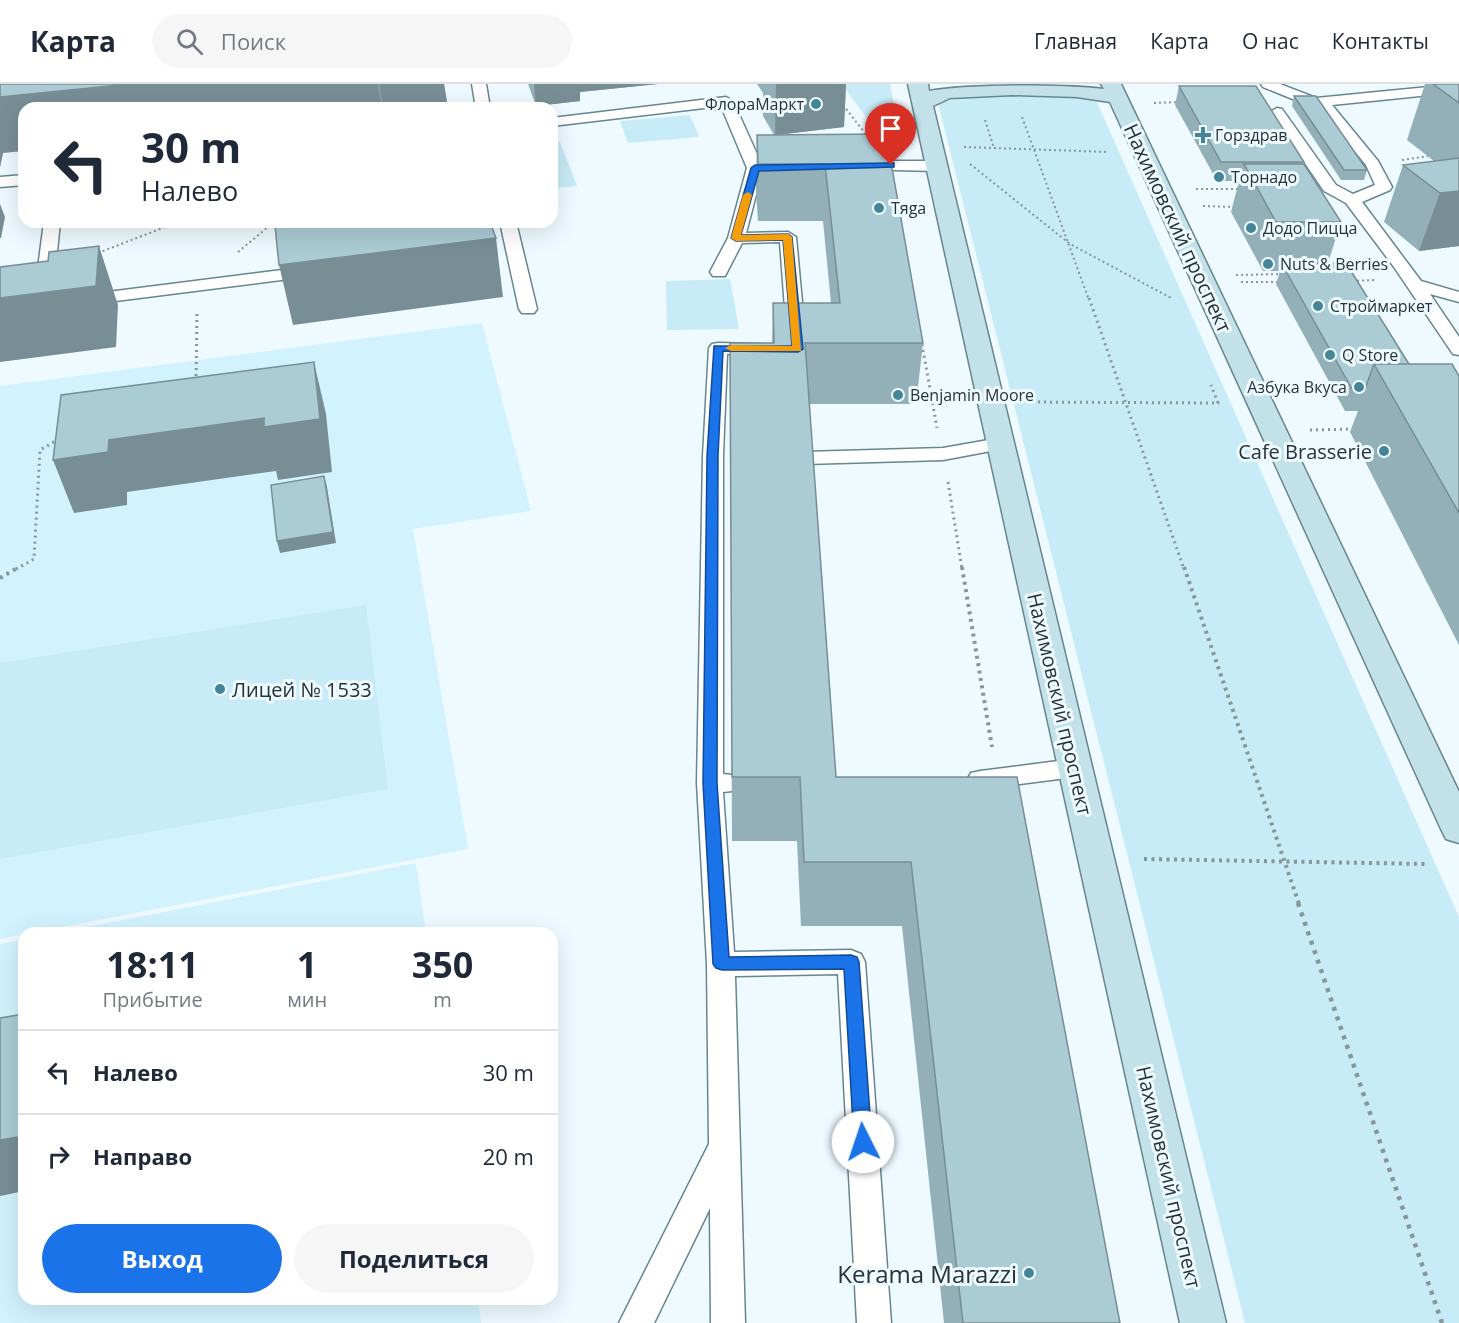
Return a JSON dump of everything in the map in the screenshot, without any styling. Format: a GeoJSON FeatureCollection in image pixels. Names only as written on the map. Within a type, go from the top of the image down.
{"type":"FeatureCollection","features":[{"type":"Feature","properties":{"kind":"main road"},"geometry":{"type":"LineString","coordinates":[[921,94],[935,96],[948,92],[1075,86],[1099,91],[1114,91]]}},
{"type":"Feature","properties":{"kind":"main road","name":"Нахимовский проспект"},"geometry":{"type":"LineString","coordinates":[[1114,91],[1451,795],[1459,829]]}},
{"type":"Feature","properties":{"kind":"main road","name":"Нахимовский проспект"},"geometry":{"type":"LineString","coordinates":[[921,94],[952,157],[1000,444],[1203,1323]]}},
{"type":"Feature","properties":{"kind":"lane"},"geometry":{"type":"LineString","coordinates":[[479,84],[482,102]]}},
{"type":"Feature","properties":{"kind":"lane"},"geometry":{"type":"LineString","coordinates":[[1268,84],[1326,108],[1373,164],[1384,187],[1352,200]]}},
{"type":"Feature","properties":{"kind":"lane"},"geometry":{"type":"LineString","coordinates":[[1314,103],[1459,88]]}},
{"type":"Feature","properties":{"kind":"lane"},"geometry":{"type":"LineString","coordinates":[[558,121],[726,101],[755,168],[736,238],[719,272]]}},
{"type":"Feature","properties":{"kind":"lane"},"geometry":{"type":"LineString","coordinates":[[1277,112],[1330,188],[1352,200],[1459,350]]}},
{"type":"Feature","properties":{"kind":"lane"},"geometry":{"type":"LineString","coordinates":[[846,166],[952,157]]}},
{"type":"Feature","properties":{"kind":"lane"},"geometry":{"type":"LineString","coordinates":[[755,168],[801,167]]}},
{"type":"Feature","properties":{"kind":"lane"},"geometry":{"type":"LineString","coordinates":[[0,182],[18,180]]}},
{"type":"Feature","properties":{"kind":"lane"},"geometry":{"type":"LineString","coordinates":[[51,228],[42,306],[326,269]]}},
{"type":"Feature","properties":{"kind":"lane"},"geometry":{"type":"LineString","coordinates":[[509,228],[528,309]]}},
{"type":"Feature","properties":{"kind":"lane"},"geometry":{"type":"LineString","coordinates":[[728,1323],[722,964],[721,456],[718,348],[798,349],[788,237],[736,238]]}},
{"type":"Feature","properties":{"kind":"lane"},"geometry":{"type":"LineString","coordinates":[[1414,284],[1459,297]]}},
{"type":"Feature","properties":{"kind":"lane"},"geometry":{"type":"LineString","coordinates":[[805,458],[943,454],[1000,444]]}},
{"type":"Feature","properties":{"kind":"lane"},"geometry":{"type":"LineString","coordinates":[[952,780],[997,779],[1074,768]]}},
{"type":"Feature","properties":{"kind":"lane"},"geometry":{"type":"LineString","coordinates":[[722,964],[851,962],[874,1323]]}},
{"type":"Feature","properties":{"kind":"lane"},"geometry":{"type":"LineString","coordinates":[[636,1323],[725,1145]]}},
{"type":"Feature","properties":{"kind":"path"},"geometry":{"type":"LineString","coordinates":[[839,101],[875,144]]}},
{"type":"Feature","properties":{"kind":"path"},"geometry":{"type":"LineString","coordinates":[[1154,103],[1188,102]]}},
{"type":"Feature","properties":{"kind":"path"},"geometry":{"type":"LineString","coordinates":[[952,157],[1034,149],[1114,152]]}},
{"type":"Feature","properties":{"kind":"path"},"geometry":{"type":"LineString","coordinates":[[1034,149],[1127,402],[1442,1323]]}},
{"type":"Feature","properties":{"kind":"path"},"geometry":{"type":"LineString","coordinates":[[952,157],[1070,244],[1176,301]]}},
{"type":"Feature","properties":{"kind":"path"},"geometry":{"type":"LineString","coordinates":[[1402,160],[1410,166]]}},
{"type":"Feature","properties":{"kind":"path"},"geometry":{"type":"LineString","coordinates":[[1191,189],[1249,189]]}},
{"type":"Feature","properties":{"kind":"path"},"geometry":{"type":"LineString","coordinates":[[1199,206],[1247,207]]}},
{"type":"Feature","properties":{"kind":"path"},"geometry":{"type":"LineString","coordinates":[[46,271],[115,248],[163,228]]}},
{"type":"Feature","properties":{"kind":"path"},"geometry":{"type":"LineString","coordinates":[[1234,275],[1291,274]]}},
{"type":"Feature","properties":{"kind":"path"},"geometry":{"type":"LineString","coordinates":[[1238,282],[1285,282]]}},
{"type":"Feature","properties":{"kind":"path"},"geometry":{"type":"LineString","coordinates":[[196,392],[197,286]]}},
{"type":"Feature","properties":{"kind":"path"},"geometry":{"type":"LineString","coordinates":[[1019,402],[1218,403],[1210,382]]}},
{"type":"Feature","properties":{"kind":"path"},"geometry":{"type":"LineString","coordinates":[[1300,430],[1360,429]]}},
{"type":"Feature","properties":{"kind":"path"},"geometry":{"type":"LineString","coordinates":[[0,578],[34,559],[40,450],[67,434]]}},
{"type":"Feature","properties":{"kind":"path"},"geometry":{"type":"LineString","coordinates":[[1144,859],[1427,864]]}},
{"type":"Feature","properties":{"kind":"shaded area"},"geometry":{"type":"Polygon","coordinates":[[[842,84],[890,84],[898,124],[872,125],[842,84]]]}},
{"type":"Feature","properties":{"kind":"shaded area"},"geometry":{"type":"Polygon","coordinates":[[[1070,93],[1096,100],[1459,917],[1459,1323],[1245,1323],[938,103],[977,95],[1070,93]]]}},
{"type":"Feature","properties":{"kind":"shaded area"},"geometry":{"type":"Polygon","coordinates":[[[690,115],[699,137],[628,143],[620,121],[690,115]]]}},
{"type":"Feature","properties":{"kind":"shaded area"},"geometry":{"type":"Polygon","coordinates":[[[558,142],[560,142],[577,186],[558,188],[558,142]]]}},
{"type":"Feature","properties":{"kind":"shaded area"},"geometry":{"type":"Polygon","coordinates":[[[730,279],[739,329],[667,330],[666,281],[730,279]]]}},
{"type":"Feature","properties":{"kind":"shaded area","name":"Лицей № 1533"},"geometry":{"type":"Polygon","coordinates":[[[482,323],[531,511],[413,529],[468,849],[62,927],[18,927],[18,936],[0,939],[0,386],[482,323]]]}},
{"type":"Feature","properties":{"kind":"shaded area"},"geometry":{"type":"Polygon","coordinates":[[[366,605],[388,789],[0,859],[0,663],[366,605]]]}},
{"type":"Feature","properties":{"kind":"shaded area"},"geometry":{"type":"Polygon","coordinates":[[[416,863],[425,927],[87,927],[416,863]]]}},
{"type":"Feature","properties":{"kind":"shaded area"},"geometry":{"type":"Polygon","coordinates":[[[18,940],[18,1305],[479,1305],[481,1323],[0,1323],[0,944],[18,940]]]}},
{"type":"Feature","properties":{"kind":"building"},"geometry":{"type":"Polygon","coordinates":[[[0,84],[130,84],[0,97],[0,84]]]}},
{"type":"Feature","properties":{"kind":"building"},"geometry":{"type":"Polygon","coordinates":[[[1433,84],[1459,84],[1459,103],[1433,84]]]}},
{"type":"Feature","properties":{"kind":"building"},"geometry":{"type":"Polygon","coordinates":[[[1179,86],[1256,86],[1304,162],[1221,162],[1179,86]]]}},
{"type":"Feature","properties":{"kind":"building"},"geometry":{"type":"Polygon","coordinates":[[[1294,96],[1316,96],[1367,170],[1344,170],[1294,96]]]}},
{"type":"Feature","properties":{"kind":"building"},"geometry":{"type":"Polygon","coordinates":[[[886,134],[923,343],[805,343],[836,777],[1017,777],[1120,1323],[963,1323],[911,862],[804,862],[800,777],[732,777],[730,343],[774,343],[773,303],[840,303],[825,164],[758,164],[757,135],[886,134]]]}},
{"type":"Feature","properties":{"kind":"building"},"geometry":{"type":"Polygon","coordinates":[[[1459,158],[1459,191],[1440,193],[1403,165],[1459,158]]]}},
{"type":"Feature","properties":{"kind":"building"},"geometry":{"type":"Polygon","coordinates":[[[1244,164],[1304,164],[1341,222],[1276,222],[1244,164]]]}},
{"type":"Feature","properties":{"kind":"building"},"geometry":{"type":"Polygon","coordinates":[[[275,228],[492,228],[496,238],[279,265],[275,228]]]}},
{"type":"Feature","properties":{"kind":"building"},"geometry":{"type":"Polygon","coordinates":[[[99,246],[96,286],[0,298],[0,267],[48,261],[49,252],[99,246]]]}},
{"type":"Feature","properties":{"kind":"building"},"geometry":{"type":"Polygon","coordinates":[[[1346,263],[1409,364],[1374,364],[1365,389],[1352,389],[1282,264],[1346,263]]]}},
{"type":"Feature","properties":{"kind":"building"},"geometry":{"type":"Polygon","coordinates":[[[314,362],[320,419],[264,427],[264,418],[109,440],[108,452],[53,460],[61,395],[314,362]]]}},
{"type":"Feature","properties":{"kind":"building"},"geometry":{"type":"Polygon","coordinates":[[[1374,364],[1452,364],[1459,376],[1459,513],[1374,364]]]}},
{"type":"Feature","properties":{"kind":"building"},"geometry":{"type":"Polygon","coordinates":[[[324,476],[333,532],[277,541],[271,485],[324,476]]]}},
{"type":"Feature","properties":{"kind":"building"},"geometry":{"type":"Polygon","coordinates":[[[18,1015],[18,1137],[0,1140],[0,1018],[18,1015]]]}},
{"type":"Feature","properties":{"kind":"slow traffic"},"geometry":{"type":"LineString","coordinates":[[731,348],[798,349],[788,237],[736,238],[748,195]]}},
{"type":"Feature","properties":{"kind":"place","name":"ФлораМаркт"},"geometry":{"type":"Point","coordinates":[816,104]}},
{"type":"Feature","properties":{"kind":"place","name":"Горздрав"},"geometry":{"type":"Point","coordinates":[1203,135]}},
{"type":"Feature","properties":{"kind":"place","name":"Торнадо"},"geometry":{"type":"Point","coordinates":[1219,177]}},
{"type":"Feature","properties":{"kind":"place","name":"Тяga"},"geometry":{"type":"Point","coordinates":[879,208]}},
{"type":"Feature","properties":{"kind":"place","name":"Додо Пицца"},"geometry":{"type":"Point","coordinates":[1251,228]}},
{"type":"Feature","properties":{"kind":"place","name":"Nuts & Berries"},"geometry":{"type":"Point","coordinates":[1268,264]}},
{"type":"Feature","properties":{"kind":"place","name":"Строймаркет"},"geometry":{"type":"Point","coordinates":[1318,306]}},
{"type":"Feature","properties":{"kind":"place","name":"Q Store"},"geometry":{"type":"Point","coordinates":[1330,355]}},
{"type":"Feature","properties":{"kind":"place","name":"Азбука Вкуса"},"geometry":{"type":"Point","coordinates":[1359,387]}},
{"type":"Feature","properties":{"kind":"place","name":"Benjamin Moore"},"geometry":{"type":"Point","coordinates":[898,395]}},
{"type":"Feature","properties":{"kind":"place","name":"Cafe Brasserie"},"geometry":{"type":"Point","coordinates":[1384,451]}},
{"type":"Feature","properties":{"kind":"place","name":"Лицей № 1533"},"geometry":{"type":"Point","coordinates":[220,689]}},
{"type":"Feature","properties":{"kind":"place","name":"Kerama Marazzi"},"geometry":{"type":"Point","coordinates":[1029,1273]}},
{"type":"Feature","properties":{"kind":"route"},"geometry":{"type":"LineString","coordinates":[[863,1142],[851,962],[722,964],[710,783],[713,456],[718,348],[798,349],[788,237],[736,238],[755,168],[891,165]]}}]}
